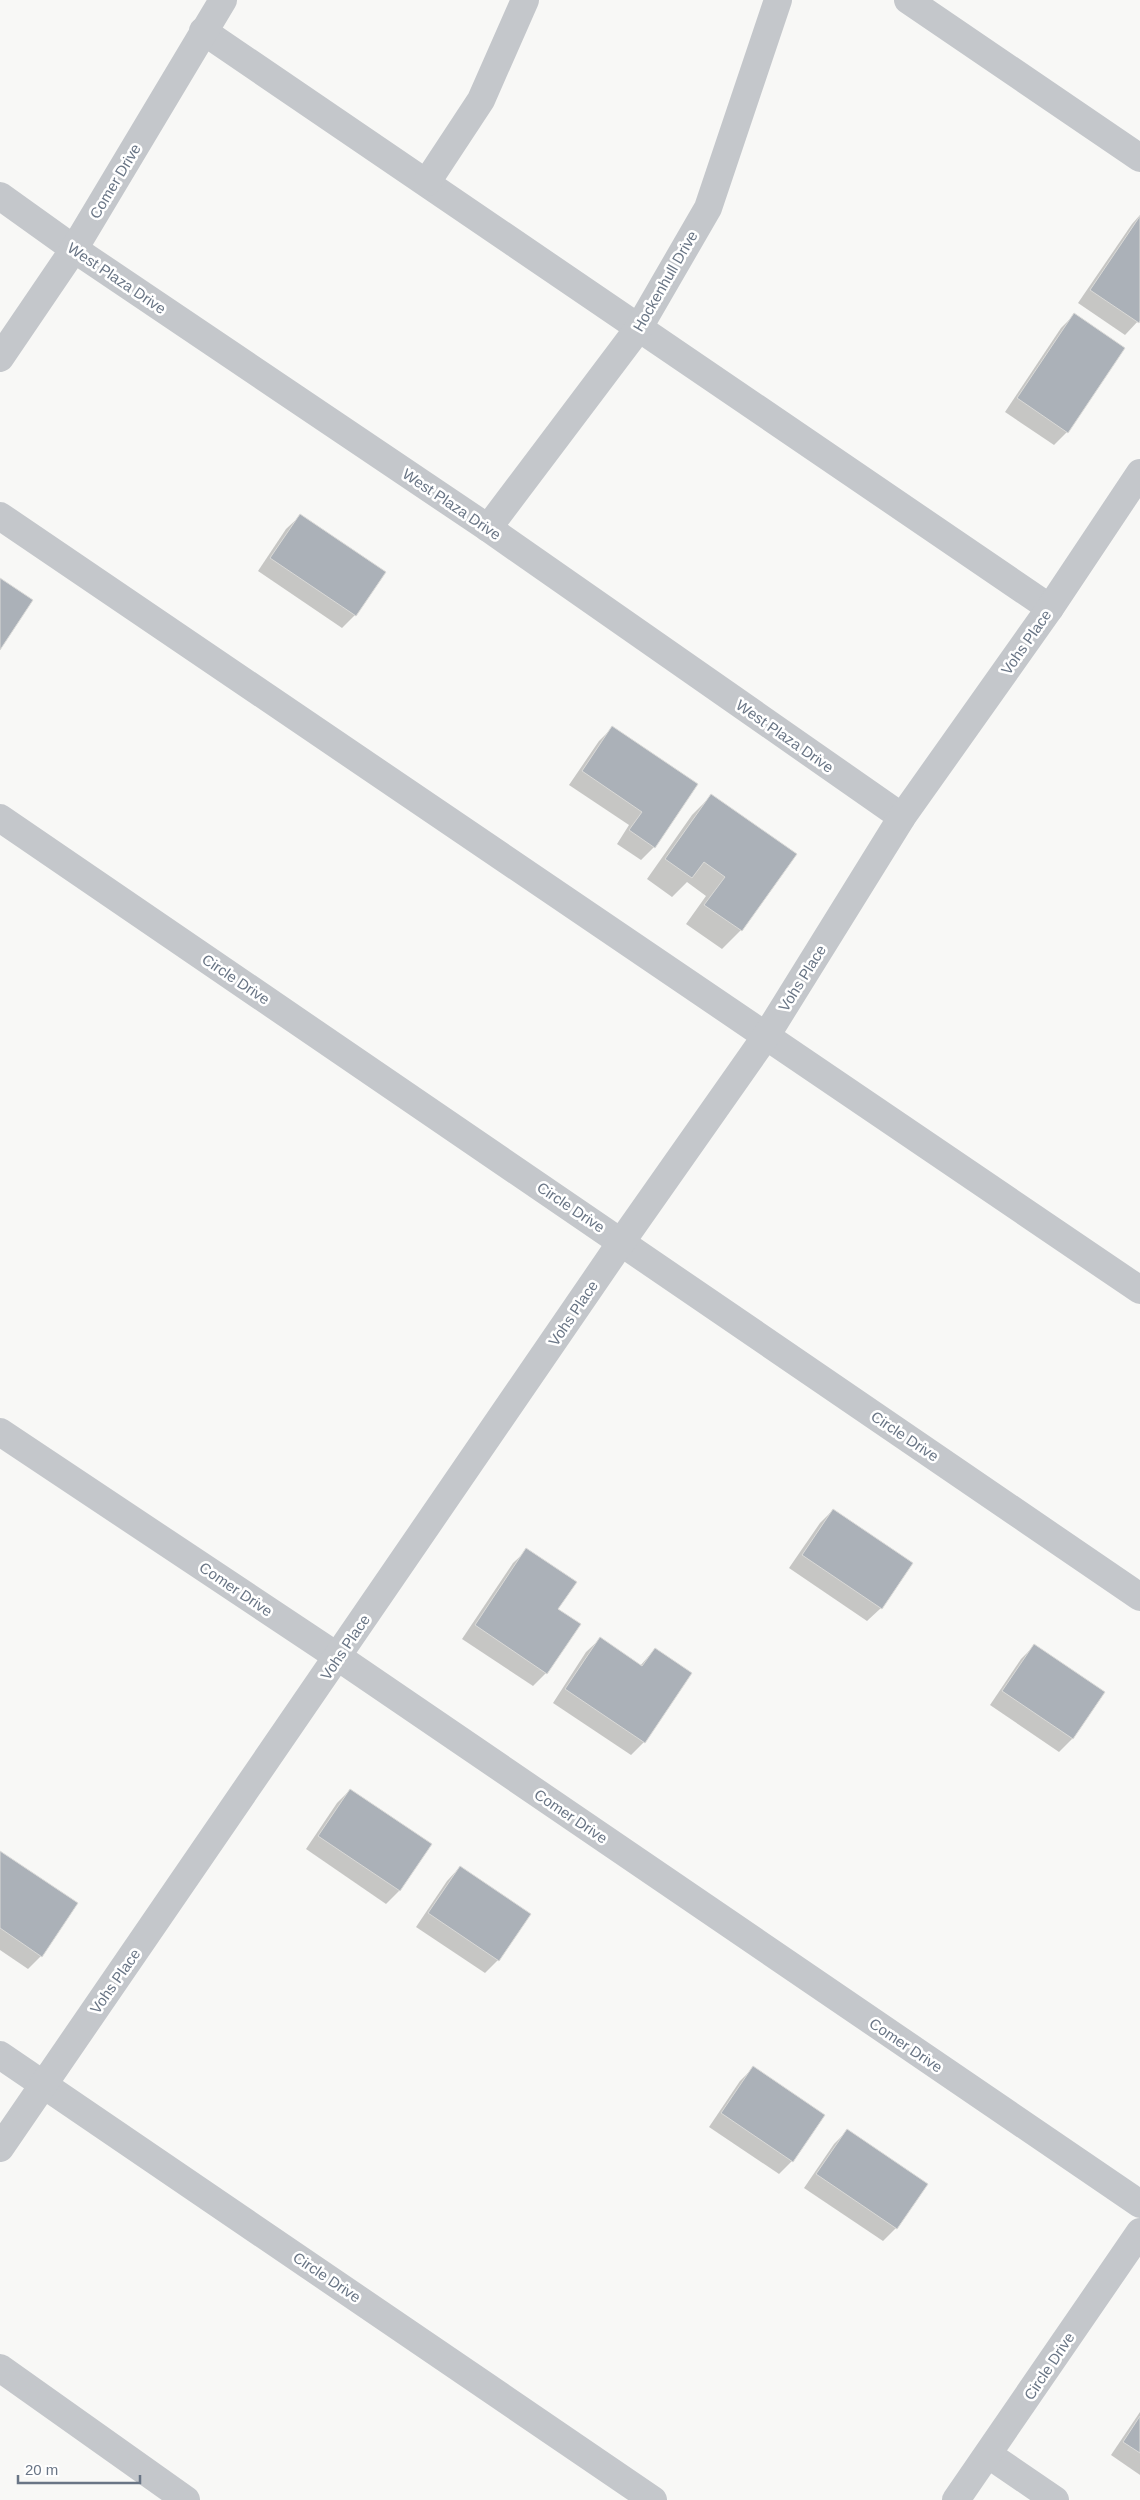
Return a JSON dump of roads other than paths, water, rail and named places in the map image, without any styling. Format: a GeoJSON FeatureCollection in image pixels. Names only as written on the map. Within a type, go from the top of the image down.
{"type":"FeatureCollection","features":[{"type":"Feature","properties":{"kind":"street","name":"Comer Drive"},"geometry":{"type":"LineString","coordinates":[[0,358],[74,249],[223,0]]}},
{"type":"Feature","properties":{"kind":"street"},"geometry":{"type":"LineString","coordinates":[[427,182],[481,100],[526,0]]}},
{"type":"Feature","properties":{"kind":"street","name":"Hockenhull Drive"},"geometry":{"type":"LineString","coordinates":[[488,528],[638,329],[708,208],[778,0]]}},
{"type":"Feature","properties":{"kind":"street"},"geometry":{"type":"LineString","coordinates":[[908,0],[1140,158]]}},
{"type":"Feature","properties":{"kind":"street"},"geometry":{"type":"LineString","coordinates":[[203,31],[1050,608]]}},
{"type":"Feature","properties":{"kind":"street","name":"West Plaza Drive"},"geometry":{"type":"LineString","coordinates":[[0,196],[74,249],[488,528],[902,817]]}},
{"type":"Feature","properties":{"kind":"street","name":"Vohs Place"},"geometry":{"type":"LineString","coordinates":[[0,2148],[622,1241],[766,1036],[902,817],[1050,608],[1140,473]]}},
{"type":"Feature","properties":{"kind":"street"},"geometry":{"type":"LineString","coordinates":[[0,516],[1140,1290]]}},
{"type":"Feature","properties":{"kind":"street","name":"Circle Drive"},"geometry":{"type":"LineString","coordinates":[[0,818],[622,1241],[1140,1597]]}},
{"type":"Feature","properties":{"kind":"street","name":"Comer Drive"},"geometry":{"type":"LineString","coordinates":[[0,1432],[338,1657],[1140,2204]]}},
{"type":"Feature","properties":{"kind":"street","name":"Circle Drive"},"geometry":{"type":"LineString","coordinates":[[0,2054],[654,2500]]}},
{"type":"Feature","properties":{"kind":"street","name":"Circle Drive"},"geometry":{"type":"LineString","coordinates":[[956,2500],[989,2455],[1140,2232]]}},
{"type":"Feature","properties":{"kind":"street"},"geometry":{"type":"LineString","coordinates":[[0,2368],[186,2500]]}},
{"type":"Feature","properties":{"kind":"street"},"geometry":{"type":"LineString","coordinates":[[989,2455],[1055,2500]]}}]}
